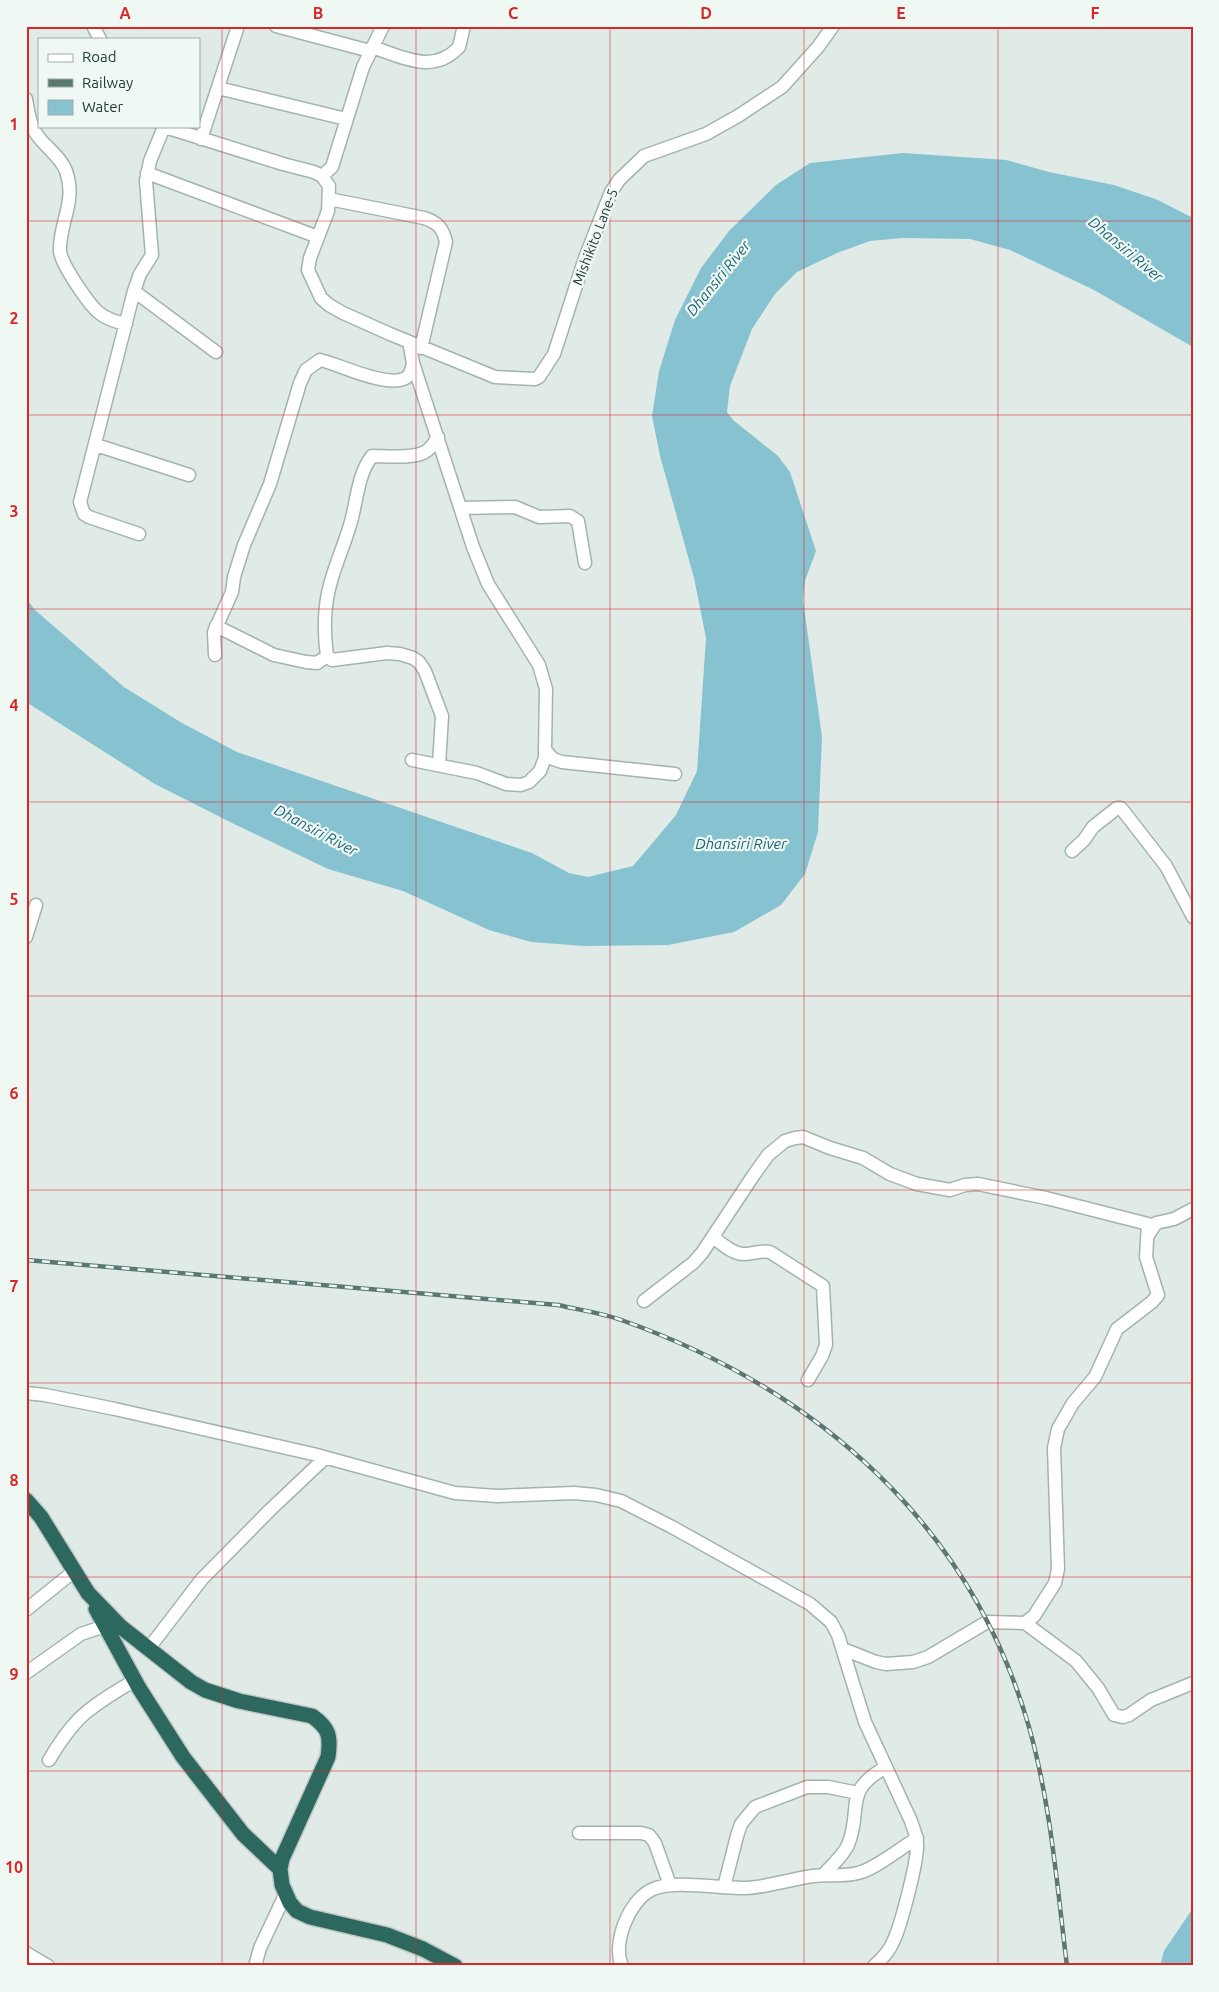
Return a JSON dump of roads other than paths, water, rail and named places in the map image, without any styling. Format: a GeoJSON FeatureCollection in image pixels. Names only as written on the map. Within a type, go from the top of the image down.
{"type":"FeatureCollection","features":[{"type":"Feature","properties":{"kind":"highway"},"geometry":{"type":"LineString","coordinates":[[26,1500],[41,1517],[73,1572],[88,1593],[108,1615],[191,1682],[205,1690],[239,1701],[312,1716],[323,1724],[328,1733],[330,1746],[324,1767],[286,1849],[280,1869],[285,1894],[297,1911],[310,1918],[387,1934],[423,1949],[455,1966]]}},
{"type":"Feature","properties":{"kind":"highway"},"geometry":{"type":"LineString","coordinates":[[88,1593],[135,1680],[183,1757],[243,1834],[280,1869]]}},
{"type":"Feature","properties":{"kind":"street"},"geometry":{"type":"LineString","coordinates":[[93,26],[99,38]]}},
{"type":"Feature","properties":{"kind":"street"},"geometry":{"type":"LineString","coordinates":[[201,140],[238,26]]}},
{"type":"Feature","properties":{"kind":"street"},"geometry":{"type":"LineString","coordinates":[[276,26],[425,63],[434,62],[449,56],[460,47],[464,26]]}},
{"type":"Feature","properties":{"kind":"street"},"geometry":{"type":"LineString","coordinates":[[322,176],[332,166],[363,67],[383,26]]}},
{"type":"Feature","properties":{"kind":"street","name":"Mishikito Lane-5"},"geometry":{"type":"LineString","coordinates":[[421,348],[499,378],[535,379],[539,377],[554,354],[585,258],[611,192],[618,180],[644,156],[711,131],[782,88],[818,47],[833,26]]}},
{"type":"Feature","properties":{"kind":"street"},"geometry":{"type":"LineString","coordinates":[[218,88],[346,119]]}},
{"type":"Feature","properties":{"kind":"street"},"geometry":{"type":"LineString","coordinates":[[26,99],[30,121],[35,132],[59,158],[69,182],[69,204],[60,252],[65,266],[98,312],[110,320],[126,324]]}},
{"type":"Feature","properties":{"kind":"street"},"geometry":{"type":"LineString","coordinates":[[139,534],[84,514],[81,509],[81,497],[96,445],[134,291],[140,274],[152,255],[146,181],[153,152],[163,128]]}},
{"type":"Feature","properties":{"kind":"street"},"geometry":{"type":"LineString","coordinates":[[166,128],[322,176],[329,186],[328,211],[310,258],[308,270],[321,298],[343,313],[421,348],[446,242],[440,227],[434,221],[424,218],[329,200]]}},
{"type":"Feature","properties":{"kind":"street"},"geometry":{"type":"LineString","coordinates":[[147,173],[318,237]]}},
{"type":"Feature","properties":{"kind":"street"},"geometry":{"type":"LineString","coordinates":[[134,291],[216,352]]}},
{"type":"Feature","properties":{"kind":"street"},"geometry":{"type":"LineString","coordinates":[[408,342],[473,547],[488,584],[539,665],[546,689],[545,758],[540,771],[529,782],[506,784],[477,773],[412,760]]}},
{"type":"Feature","properties":{"kind":"street"},"geometry":{"type":"LineString","coordinates":[[215,655],[214,632],[232,592],[234,577],[244,545],[270,484],[300,383],[306,370],[320,360],[394,381],[407,377],[414,363]]}},
{"type":"Feature","properties":{"kind":"street"},"geometry":{"type":"LineString","coordinates":[[327,656],[326,606],[350,524],[364,466],[372,456],[406,456],[423,453],[432,446],[438,437]]}},
{"type":"Feature","properties":{"kind":"street"},"geometry":{"type":"LineString","coordinates":[[96,445],[189,475]]}},
{"type":"Feature","properties":{"kind":"street"},"geometry":{"type":"LineString","coordinates":[[462,508],[515,507],[539,517],[570,516],[578,521],[585,563]]}},
{"type":"Feature","properties":{"kind":"street"},"geometry":{"type":"LineString","coordinates":[[216,626],[274,655],[317,663],[327,656]]}},
{"type":"Feature","properties":{"kind":"street"},"geometry":{"type":"LineString","coordinates":[[327,656],[332,660],[340,660],[376,654],[400,654],[414,658],[419,662],[425,671],[442,716],[439,765]]}},
{"type":"Feature","properties":{"kind":"street"},"geometry":{"type":"LineString","coordinates":[[545,750],[552,759],[562,762],[675,774]]}},
{"type":"Feature","properties":{"kind":"street"},"geometry":{"type":"LineString","coordinates":[[1072,850],[1084,840],[1093,827],[1117,808],[1121,808],[1166,866],[1193,918]]}},
{"type":"Feature","properties":{"kind":"street"},"geometry":{"type":"LineString","coordinates":[[26,937],[36,905]]}},
{"type":"Feature","properties":{"kind":"street"},"geometry":{"type":"LineString","coordinates":[[644,1301],[693,1263],[713,1237],[768,1155],[786,1142],[798,1137],[863,1158],[890,1174],[917,1184],[946,1190],[965,1184],[978,1184],[1046,1198],[1144,1222],[1148,1226],[1146,1257],[1158,1295],[1152,1302],[1117,1329],[1095,1377],[1073,1404],[1058,1429],[1054,1448],[1057,1576],[1034,1616],[1026,1623]]}},
{"type":"Feature","properties":{"kind":"street"},"geometry":{"type":"LineString","coordinates":[[1147,1237],[1156,1223],[1174,1219],[1193,1209]]}},
{"type":"Feature","properties":{"kind":"street"},"geometry":{"type":"LineString","coordinates":[[713,1237],[736,1253],[770,1252],[823,1286],[826,1345],[808,1380]]}},
{"type":"Feature","properties":{"kind":"street"},"geometry":{"type":"LineString","coordinates":[[26,1393],[115,1409],[325,1458],[455,1493],[497,1496],[596,1494],[621,1501],[672,1527],[810,1604],[831,1622],[843,1649],[866,1722],[917,1838],[918,1845],[915,1861],[894,1942],[886,1954],[874,1966]]}},
{"type":"Feature","properties":{"kind":"street"},"geometry":{"type":"LineString","coordinates":[[149,1648],[202,1579],[270,1510],[325,1458]]}},
{"type":"Feature","properties":{"kind":"street"},"geometry":{"type":"LineString","coordinates":[[26,1610],[73,1572]]}},
{"type":"Feature","properties":{"kind":"street"},"geometry":{"type":"LineString","coordinates":[[843,1649],[886,1664],[913,1662],[928,1657],[987,1622],[1026,1623],[1076,1661],[1098,1688],[1114,1715],[1118,1717],[1129,1715],[1151,1700],[1192,1684]]}},
{"type":"Feature","properties":{"kind":"street"},"geometry":{"type":"LineString","coordinates":[[26,1673],[81,1634],[105,1626]]}},
{"type":"Feature","properties":{"kind":"street"},"geometry":{"type":"LineString","coordinates":[[49,1760],[64,1735],[79,1718],[135,1680]]}},
{"type":"Feature","properties":{"kind":"street"},"geometry":{"type":"LineString","coordinates":[[824,1875],[847,1847],[860,1788],[870,1776],[886,1767]]}},
{"type":"Feature","properties":{"kind":"street"},"geometry":{"type":"LineString","coordinates":[[724,1887],[741,1824],[755,1807],[794,1790],[807,1787],[828,1787],[858,1793]]}},
{"type":"Feature","properties":{"kind":"street"},"geometry":{"type":"LineString","coordinates":[[578,1833],[640,1833],[649,1835],[655,1843],[670,1886]]}},
{"type":"Feature","properties":{"kind":"street"},"geometry":{"type":"LineString","coordinates":[[622,1966],[618,1950],[619,1940],[630,1913],[643,1896],[651,1890],[670,1886],[748,1888],[824,1875],[851,1875],[866,1871],[917,1838]]}},
{"type":"Feature","properties":{"kind":"street"},"geometry":{"type":"LineString","coordinates":[[255,1966],[260,1948],[285,1894]]}},
{"type":"Feature","properties":{"kind":"street"},"geometry":{"type":"LineString","coordinates":[[26,1953],[48,1966]]}},
{"type":"Feature","properties":{"kind":"water","name":"Dhansiri River"},"geometry":{"type":"Polygon","coordinates":[[[903,153],[1006,160],[1049,172],[1114,185],[1158,200],[1193,218],[1193,347],[1094,290],[1010,250],[970,239],[903,238],[870,241],[837,253],[797,272],[775,294],[752,329],[730,386],[727,412],[733,420],[778,456],[790,472],[816,551],[805,581],[803,600],[822,737],[818,832],[805,874],[781,905],[734,932],[668,945],[584,946],[531,942],[489,930],[403,891],[328,869],[155,784],[26,702],[26,598],[35,610],[124,687],[182,723],[237,752],[532,853],[569,873],[588,877],[633,866],[676,815],[697,771],[706,638],[694,578],[660,456],[652,416],[659,371],[675,320],[701,268],[729,231],[776,185],[810,163],[903,153]]]}},
{"type":"Feature","properties":{"kind":"water"},"geometry":{"type":"Polygon","coordinates":[[[1193,1908],[1193,1966],[1160,1966],[1164,1951],[1193,1908]]]}},
{"type":"Feature","properties":{"kind":"railway"},"geometry":{"type":"LineString","coordinates":[[26,1260],[558,1305],[624,1321],[695,1350],[761,1385],[822,1427],[877,1474],[927,1528],[969,1588],[1003,1654],[1029,1727],[1037,1756],[1048,1816],[1067,1966]]}}]}
